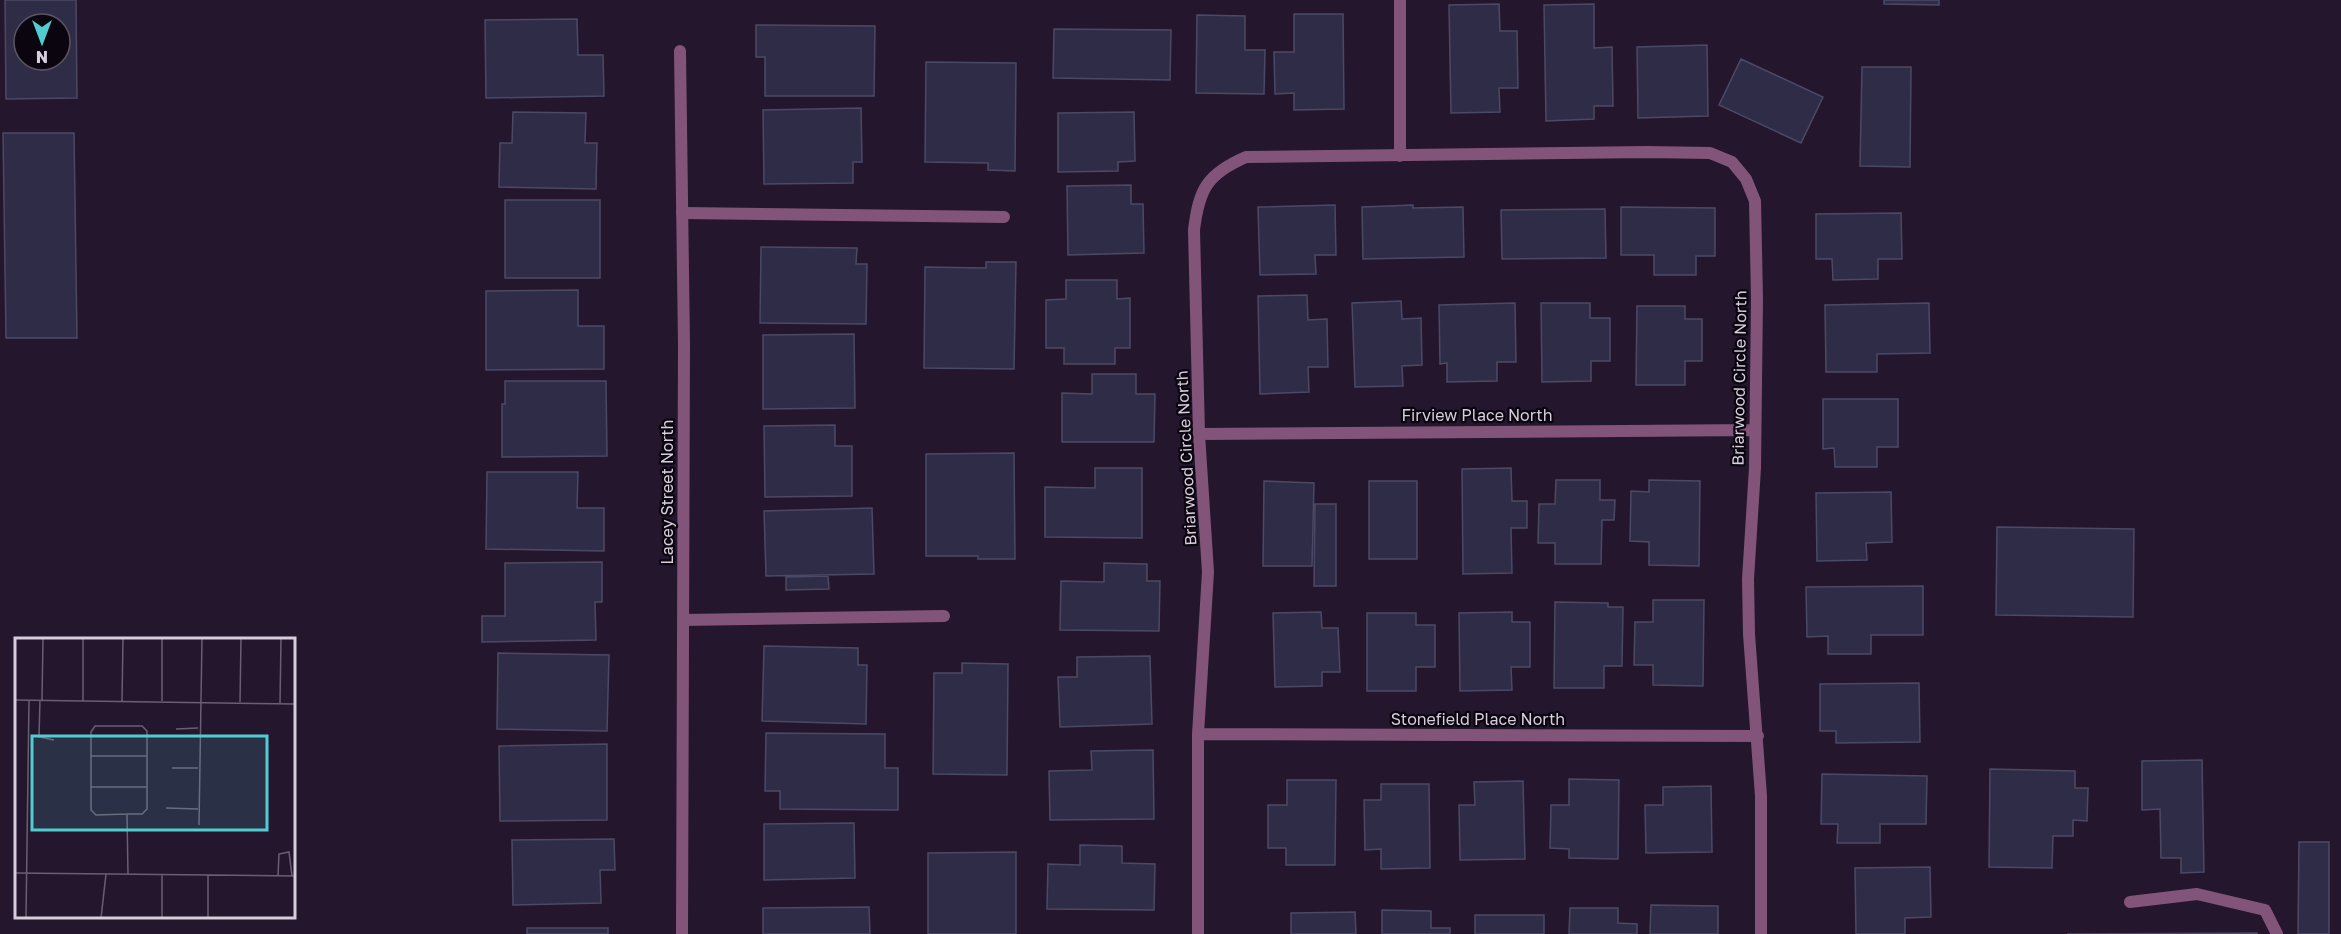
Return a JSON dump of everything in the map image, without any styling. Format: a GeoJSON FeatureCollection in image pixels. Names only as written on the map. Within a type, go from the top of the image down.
{"type":"FeatureCollection","features":[{"type":"Feature","properties":{"kind":"street"},"geometry":{"type":"LineString","coordinates":[[1400,0],[1400,156]]}},
{"type":"Feature","properties":{"kind":"street","name":"Lacey Street North"},"geometry":{"type":"LineString","coordinates":[[680,51],[682,934]]}},
{"type":"Feature","properties":{"kind":"street","name":"Briarwood Circle North"},"geometry":{"type":"LineString","coordinates":[[1198,934],[1198,734],[1208,572],[1199,434],[1194,230],[1197,205],[1205,184],[1224,167],[1246,158],[1668,152],[1710,153],[1732,162],[1746,179],[1755,201],[1757,299],[1755,430],[1748,579],[1749,634],[1761,795],[1761,934]]}},
{"type":"Feature","properties":{"kind":"street"},"geometry":{"type":"LineString","coordinates":[[682,213],[1004,217]]}},
{"type":"Feature","properties":{"kind":"street","name":"Firview Place North"},"geometry":{"type":"LineString","coordinates":[[1199,434],[1755,430]]}},
{"type":"Feature","properties":{"kind":"street"},"geometry":{"type":"LineString","coordinates":[[683,620],[944,616]]}},
{"type":"Feature","properties":{"kind":"street","name":"Stonefield Place North"},"geometry":{"type":"LineString","coordinates":[[1198,734],[1758,736]]}},
{"type":"Feature","properties":{"kind":"street"},"geometry":{"type":"LineString","coordinates":[[2130,902],[2197,894],[2265,910],[2277,934]]}},
{"type":"Feature","properties":{"kind":"building"},"geometry":{"type":"Polygon","coordinates":[[[5,0],[76,0],[77,98],[6,99],[5,0]]]}},
{"type":"Feature","properties":{"kind":"building"},"geometry":{"type":"Polygon","coordinates":[[[1884,0],[1939,0],[1939,5],[1884,4],[1884,0]]]}},
{"type":"Feature","properties":{"kind":"building"},"geometry":{"type":"Polygon","coordinates":[[[1499,4],[1500,31],[1517,31],[1518,88],[1499,88],[1500,112],[1451,113],[1449,5],[1499,4]]]}},
{"type":"Feature","properties":{"kind":"building"},"geometry":{"type":"Polygon","coordinates":[[[1594,4],[1594,48],[1612,47],[1613,106],[1594,106],[1594,119],[1546,121],[1544,5],[1594,4]]]}},
{"type":"Feature","properties":{"kind":"building"},"geometry":{"type":"Polygon","coordinates":[[[1294,14],[1343,14],[1344,109],[1294,110],[1294,93],[1275,94],[1274,52],[1294,52],[1294,14]]]}},
{"type":"Feature","properties":{"kind":"building"},"geometry":{"type":"Polygon","coordinates":[[[1197,15],[1245,16],[1245,50],[1265,50],[1264,94],[1196,93],[1197,15]]]}},
{"type":"Feature","properties":{"kind":"building"},"geometry":{"type":"Polygon","coordinates":[[[577,19],[578,55],[603,55],[604,96],[486,98],[485,20],[577,19]]]}},
{"type":"Feature","properties":{"kind":"building"},"geometry":{"type":"Polygon","coordinates":[[[756,25],[875,26],[874,96],[765,96],[765,57],[756,57],[756,25]]]}},
{"type":"Feature","properties":{"kind":"building"},"geometry":{"type":"Polygon","coordinates":[[[1054,29],[1171,30],[1170,80],[1053,78],[1054,29]]]}},
{"type":"Feature","properties":{"kind":"building"},"geometry":{"type":"Polygon","coordinates":[[[1707,45],[1708,116],[1638,118],[1637,47],[1707,45]]]}},
{"type":"Feature","properties":{"kind":"building"},"geometry":{"type":"Polygon","coordinates":[[[1741,59],[1823,97],[1801,143],[1719,105],[1741,59]]]}},
{"type":"Feature","properties":{"kind":"building"},"geometry":{"type":"Polygon","coordinates":[[[926,62],[1016,63],[1015,171],[988,170],[988,163],[925,162],[926,62]]]}},
{"type":"Feature","properties":{"kind":"building"},"geometry":{"type":"Polygon","coordinates":[[[1862,67],[1911,67],[1910,167],[1860,166],[1862,67]]]}},
{"type":"Feature","properties":{"kind":"building"},"geometry":{"type":"Polygon","coordinates":[[[861,108],[862,162],[853,162],[853,183],[764,184],[763,110],[861,108]]]}},
{"type":"Feature","properties":{"kind":"building"},"geometry":{"type":"Polygon","coordinates":[[[513,112],[586,113],[585,143],[597,143],[596,189],[499,187],[500,143],[512,143],[513,112]]]}},
{"type":"Feature","properties":{"kind":"building"},"geometry":{"type":"Polygon","coordinates":[[[1134,112],[1135,161],[1118,162],[1118,171],[1058,172],[1058,113],[1134,112]]]}},
{"type":"Feature","properties":{"kind":"building"},"geometry":{"type":"Polygon","coordinates":[[[3,133],[74,133],[77,338],[6,338],[3,133]]]}},
{"type":"Feature","properties":{"kind":"building"},"geometry":{"type":"Polygon","coordinates":[[[1131,185],[1131,204],[1143,204],[1144,253],[1068,255],[1067,186],[1131,185]]]}},
{"type":"Feature","properties":{"kind":"building"},"geometry":{"type":"Polygon","coordinates":[[[505,200],[600,200],[600,278],[505,278],[505,200]]]}},
{"type":"Feature","properties":{"kind":"building"},"geometry":{"type":"Polygon","coordinates":[[[1335,205],[1336,255],[1315,255],[1316,274],[1260,275],[1258,207],[1335,205]]]}},
{"type":"Feature","properties":{"kind":"building"},"geometry":{"type":"Polygon","coordinates":[[[1413,205],[1413,208],[1463,207],[1464,257],[1363,259],[1362,207],[1413,205]]]}},
{"type":"Feature","properties":{"kind":"building"},"geometry":{"type":"Polygon","coordinates":[[[1621,207],[1715,208],[1715,256],[1696,256],[1696,275],[1654,275],[1654,255],[1621,255],[1621,207]]]}},
{"type":"Feature","properties":{"kind":"building"},"geometry":{"type":"Polygon","coordinates":[[[1605,209],[1606,258],[1502,259],[1501,210],[1605,209]]]}},
{"type":"Feature","properties":{"kind":"building"},"geometry":{"type":"Polygon","coordinates":[[[1901,213],[1902,259],[1878,259],[1878,279],[1833,280],[1832,259],[1816,259],[1816,214],[1901,213]]]}},
{"type":"Feature","properties":{"kind":"building"},"geometry":{"type":"Polygon","coordinates":[[[761,247],[857,248],[856,264],[867,264],[866,324],[760,323],[761,247]]]}},
{"type":"Feature","properties":{"kind":"building"},"geometry":{"type":"Polygon","coordinates":[[[986,262],[1016,262],[1014,369],[924,368],[925,267],[986,268],[986,262]]]}},
{"type":"Feature","properties":{"kind":"building"},"geometry":{"type":"Polygon","coordinates":[[[1066,280],[1117,280],[1117,299],[1130,298],[1130,348],[1115,348],[1115,364],[1064,364],[1064,348],[1046,348],[1046,300],[1066,299],[1066,280]]]}},
{"type":"Feature","properties":{"kind":"building"},"geometry":{"type":"Polygon","coordinates":[[[578,290],[578,326],[604,326],[604,369],[486,370],[486,291],[578,290]]]}},
{"type":"Feature","properties":{"kind":"building"},"geometry":{"type":"Polygon","coordinates":[[[1307,295],[1308,320],[1327,319],[1328,367],[1308,367],[1309,392],[1260,394],[1258,296],[1307,295]]]}},
{"type":"Feature","properties":{"kind":"building"},"geometry":{"type":"Polygon","coordinates":[[[1401,301],[1402,319],[1421,318],[1422,365],[1402,366],[1403,386],[1355,387],[1352,303],[1401,301]]]}},
{"type":"Feature","properties":{"kind":"building"},"geometry":{"type":"Polygon","coordinates":[[[1515,303],[1516,362],[1497,362],[1497,381],[1447,382],[1447,363],[1440,364],[1439,305],[1515,303]]]}},
{"type":"Feature","properties":{"kind":"building"},"geometry":{"type":"Polygon","coordinates":[[[1541,303],[1590,303],[1590,318],[1610,318],[1610,361],[1591,361],[1591,381],[1542,382],[1541,303]]]}},
{"type":"Feature","properties":{"kind":"building"},"geometry":{"type":"Polygon","coordinates":[[[1929,303],[1930,353],[1877,354],[1877,372],[1826,372],[1825,305],[1929,303]]]}},
{"type":"Feature","properties":{"kind":"building"},"geometry":{"type":"Polygon","coordinates":[[[1637,306],[1685,306],[1685,319],[1702,319],[1702,361],[1685,361],[1685,385],[1636,385],[1637,306]]]}},
{"type":"Feature","properties":{"kind":"building"},"geometry":{"type":"Polygon","coordinates":[[[854,334],[855,408],[763,409],[763,335],[854,334]]]}},
{"type":"Feature","properties":{"kind":"building"},"geometry":{"type":"Polygon","coordinates":[[[1092,374],[1136,374],[1136,394],[1155,394],[1154,442],[1062,442],[1062,393],[1092,394],[1092,374]]]}},
{"type":"Feature","properties":{"kind":"building"},"geometry":{"type":"Polygon","coordinates":[[[505,381],[606,381],[607,456],[502,457],[502,404],[505,404],[505,381]]]}},
{"type":"Feature","properties":{"kind":"building"},"geometry":{"type":"Polygon","coordinates":[[[1823,399],[1898,399],[1898,447],[1877,447],[1877,467],[1835,467],[1834,448],[1823,449],[1823,399]]]}},
{"type":"Feature","properties":{"kind":"building"},"geometry":{"type":"Polygon","coordinates":[[[835,425],[835,446],[852,446],[852,496],[765,497],[764,426],[835,425]]]}},
{"type":"Feature","properties":{"kind":"building"},"geometry":{"type":"Polygon","coordinates":[[[1014,453],[1015,559],[926,556],[926,454],[1014,453]]]}},
{"type":"Feature","properties":{"kind":"building"},"geometry":{"type":"Polygon","coordinates":[[[1095,468],[1142,468],[1142,538],[1045,537],[1045,487],[1095,488],[1095,468]]]}},
{"type":"Feature","properties":{"kind":"building"},"geometry":{"type":"Polygon","coordinates":[[[1511,468],[1512,501],[1527,501],[1527,528],[1511,528],[1512,573],[1463,574],[1462,469],[1511,468]]]}},
{"type":"Feature","properties":{"kind":"building"},"geometry":{"type":"Polygon","coordinates":[[[487,472],[578,472],[577,508],[604,508],[604,551],[486,549],[487,472]]]}},
{"type":"Feature","properties":{"kind":"building"},"geometry":{"type":"Polygon","coordinates":[[[1556,480],[1600,480],[1600,500],[1615,500],[1614,520],[1602,520],[1601,564],[1555,564],[1555,543],[1538,543],[1539,504],[1555,504],[1556,480]]]}},
{"type":"Feature","properties":{"kind":"building"},"geometry":{"type":"Polygon","coordinates":[[[1649,480],[1700,481],[1699,566],[1649,565],[1649,542],[1630,541],[1631,491],[1649,492],[1649,480]]]}},
{"type":"Feature","properties":{"kind":"building"},"geometry":{"type":"Polygon","coordinates":[[[1264,481],[1314,483],[1312,566],[1263,566],[1264,481]]]}},
{"type":"Feature","properties":{"kind":"building"},"geometry":{"type":"Polygon","coordinates":[[[1369,481],[1417,481],[1417,559],[1369,559],[1369,481]]]}},
{"type":"Feature","properties":{"kind":"building"},"geometry":{"type":"Polygon","coordinates":[[[1891,492],[1892,542],[1866,543],[1867,560],[1817,561],[1816,493],[1891,492]]]}},
{"type":"Feature","properties":{"kind":"building"},"geometry":{"type":"Polygon","coordinates":[[[1315,504],[1336,504],[1336,586],[1314,586],[1315,504]]]}},
{"type":"Feature","properties":{"kind":"building"},"geometry":{"type":"Polygon","coordinates":[[[872,508],[874,574],[766,576],[764,511],[872,508]]]}},
{"type":"Feature","properties":{"kind":"building"},"geometry":{"type":"Polygon","coordinates":[[[1997,527],[2134,529],[2133,617],[1996,615],[1997,527]]]}},
{"type":"Feature","properties":{"kind":"building"},"geometry":{"type":"Polygon","coordinates":[[[602,562],[602,602],[595,602],[596,640],[482,642],[482,616],[505,616],[505,563],[602,562]]]}},
{"type":"Feature","properties":{"kind":"building"},"geometry":{"type":"Polygon","coordinates":[[[1104,563],[1147,564],[1147,581],[1160,581],[1159,631],[1060,630],[1061,581],[1104,582],[1104,563]]]}},
{"type":"Feature","properties":{"kind":"building"},"geometry":{"type":"Polygon","coordinates":[[[828,576],[829,589],[786,590],[786,577],[828,576]]]}},
{"type":"Feature","properties":{"kind":"building"},"geometry":{"type":"Polygon","coordinates":[[[1923,586],[1923,635],[1871,635],[1871,654],[1828,654],[1828,636],[1807,637],[1806,587],[1923,586]]]}},
{"type":"Feature","properties":{"kind":"building"},"geometry":{"type":"Polygon","coordinates":[[[1653,600],[1704,600],[1703,686],[1653,685],[1653,665],[1634,665],[1635,622],[1653,622],[1653,600]]]}},
{"type":"Feature","properties":{"kind":"building"},"geometry":{"type":"Polygon","coordinates":[[[1555,602],[1608,603],[1608,607],[1623,607],[1622,666],[1604,666],[1604,688],[1554,688],[1555,602]]]}},
{"type":"Feature","properties":{"kind":"building"},"geometry":{"type":"Polygon","coordinates":[[[1321,612],[1322,628],[1338,628],[1340,672],[1322,672],[1322,686],[1275,687],[1273,613],[1321,612]]]}},
{"type":"Feature","properties":{"kind":"building"},"geometry":{"type":"Polygon","coordinates":[[[1512,612],[1512,622],[1530,622],[1530,667],[1511,667],[1512,690],[1460,691],[1459,613],[1512,612]]]}},
{"type":"Feature","properties":{"kind":"building"},"geometry":{"type":"Polygon","coordinates":[[[1367,613],[1416,613],[1416,625],[1435,625],[1435,667],[1416,667],[1416,691],[1367,691],[1367,613]]]}},
{"type":"Feature","properties":{"kind":"building"},"geometry":{"type":"Polygon","coordinates":[[[764,646],[858,648],[858,665],[867,665],[866,724],[762,721],[764,646]]]}},
{"type":"Feature","properties":{"kind":"building"},"geometry":{"type":"Polygon","coordinates":[[[498,653],[609,655],[607,731],[497,729],[498,653]]]}},
{"type":"Feature","properties":{"kind":"building"},"geometry":{"type":"Polygon","coordinates":[[[1150,656],[1152,724],[1060,727],[1058,677],[1077,677],[1077,657],[1150,656]]]}},
{"type":"Feature","properties":{"kind":"building"},"geometry":{"type":"Polygon","coordinates":[[[962,663],[1008,664],[1007,775],[933,774],[934,673],[962,673],[962,663]]]}},
{"type":"Feature","properties":{"kind":"building"},"geometry":{"type":"Polygon","coordinates":[[[1919,683],[1920,742],[1836,743],[1836,731],[1820,731],[1820,684],[1919,683]]]}},
{"type":"Feature","properties":{"kind":"building"},"geometry":{"type":"Polygon","coordinates":[[[766,733],[885,734],[885,768],[898,768],[898,810],[780,809],[780,791],[765,791],[766,733]]]}},
{"type":"Feature","properties":{"kind":"building"},"geometry":{"type":"Polygon","coordinates":[[[607,744],[607,820],[500,821],[499,746],[607,744]]]}},
{"type":"Feature","properties":{"kind":"building"},"geometry":{"type":"Polygon","coordinates":[[[1153,750],[1154,819],[1050,820],[1049,771],[1092,770],[1091,751],[1153,750]]]}},
{"type":"Feature","properties":{"kind":"building"},"geometry":{"type":"Polygon","coordinates":[[[2202,760],[2204,872],[2181,873],[2181,858],[2161,858],[2160,809],[2142,810],[2142,761],[2202,760]]]}},
{"type":"Feature","properties":{"kind":"building"},"geometry":{"type":"Polygon","coordinates":[[[1990,769],[2075,771],[2075,788],[2088,788],[2087,821],[2073,820],[2073,836],[2053,836],[2052,868],[1989,867],[1990,769]]]}},
{"type":"Feature","properties":{"kind":"building"},"geometry":{"type":"Polygon","coordinates":[[[1822,774],[1927,776],[1926,824],[1880,824],[1880,843],[1837,843],[1838,824],[1821,824],[1822,774]]]}},
{"type":"Feature","properties":{"kind":"building"},"geometry":{"type":"Polygon","coordinates":[[[1569,779],[1619,780],[1618,859],[1569,858],[1569,849],[1550,848],[1551,805],[1569,805],[1569,779]]]}},
{"type":"Feature","properties":{"kind":"building"},"geometry":{"type":"Polygon","coordinates":[[[1287,780],[1336,780],[1335,865],[1286,865],[1286,848],[1268,848],[1268,805],[1287,805],[1287,780]]]}},
{"type":"Feature","properties":{"kind":"building"},"geometry":{"type":"Polygon","coordinates":[[[1523,781],[1525,859],[1460,860],[1459,805],[1475,805],[1474,782],[1523,781]]]}},
{"type":"Feature","properties":{"kind":"building"},"geometry":{"type":"Polygon","coordinates":[[[1381,784],[1429,784],[1430,868],[1381,869],[1381,849],[1365,850],[1364,800],[1381,800],[1381,784]]]}},
{"type":"Feature","properties":{"kind":"building"},"geometry":{"type":"Polygon","coordinates":[[[1711,786],[1712,852],[1646,853],[1645,805],[1663,805],[1663,787],[1711,786]]]}},
{"type":"Feature","properties":{"kind":"building"},"geometry":{"type":"Polygon","coordinates":[[[854,823],[855,878],[764,880],[764,824],[854,823]]]}},
{"type":"Feature","properties":{"kind":"building"},"geometry":{"type":"Polygon","coordinates":[[[614,839],[615,870],[600,870],[601,903],[513,905],[512,840],[614,839]]]}},
{"type":"Feature","properties":{"kind":"building"},"geometry":{"type":"Polygon","coordinates":[[[2299,842],[2329,842],[2329,934],[2298,934],[2299,842]]]}},
{"type":"Feature","properties":{"kind":"building"},"geometry":{"type":"Polygon","coordinates":[[[1080,845],[1122,846],[1122,863],[1155,864],[1154,910],[1047,909],[1048,864],[1080,865],[1080,845]]]}},
{"type":"Feature","properties":{"kind":"building"},"geometry":{"type":"Polygon","coordinates":[[[1016,852],[1016,934],[928,934],[928,853],[1016,852]]]}},
{"type":"Feature","properties":{"kind":"building"},"geometry":{"type":"Polygon","coordinates":[[[1930,867],[1931,917],[1905,918],[1905,934],[1856,934],[1855,868],[1930,867]]]}},
{"type":"Feature","properties":{"kind":"building"},"geometry":{"type":"Polygon","coordinates":[[[1651,905],[1718,906],[1718,934],[1650,934],[1651,905]]]}},
{"type":"Feature","properties":{"kind":"building"},"geometry":{"type":"Polygon","coordinates":[[[869,907],[870,934],[763,934],[763,908],[869,907]]]}},
{"type":"Feature","properties":{"kind":"building"},"geometry":{"type":"Polygon","coordinates":[[[1570,908],[1618,908],[1618,923],[1637,924],[1637,934],[1569,934],[1570,908]]]}},
{"type":"Feature","properties":{"kind":"building"},"geometry":{"type":"Polygon","coordinates":[[[1382,910],[1431,911],[1431,928],[1450,928],[1450,934],[1382,934],[1382,910]]]}},
{"type":"Feature","properties":{"kind":"building"},"geometry":{"type":"Polygon","coordinates":[[[1355,912],[1356,934],[1291,934],[1291,913],[1355,912]]]}},
{"type":"Feature","properties":{"kind":"building"},"geometry":{"type":"Polygon","coordinates":[[[1475,915],[1544,915],[1544,934],[1475,934],[1475,915]]]}},
{"type":"Feature","properties":{"kind":"building"},"geometry":{"type":"Polygon","coordinates":[[[527,928],[608,928],[608,934],[527,934],[527,928]]]}},
{"type":"Feature","properties":{"kind":"building"},"geometry":{"type":"Polygon","coordinates":[[[2257,933],[2257,934],[2067,934],[2257,933]]]}}]}
